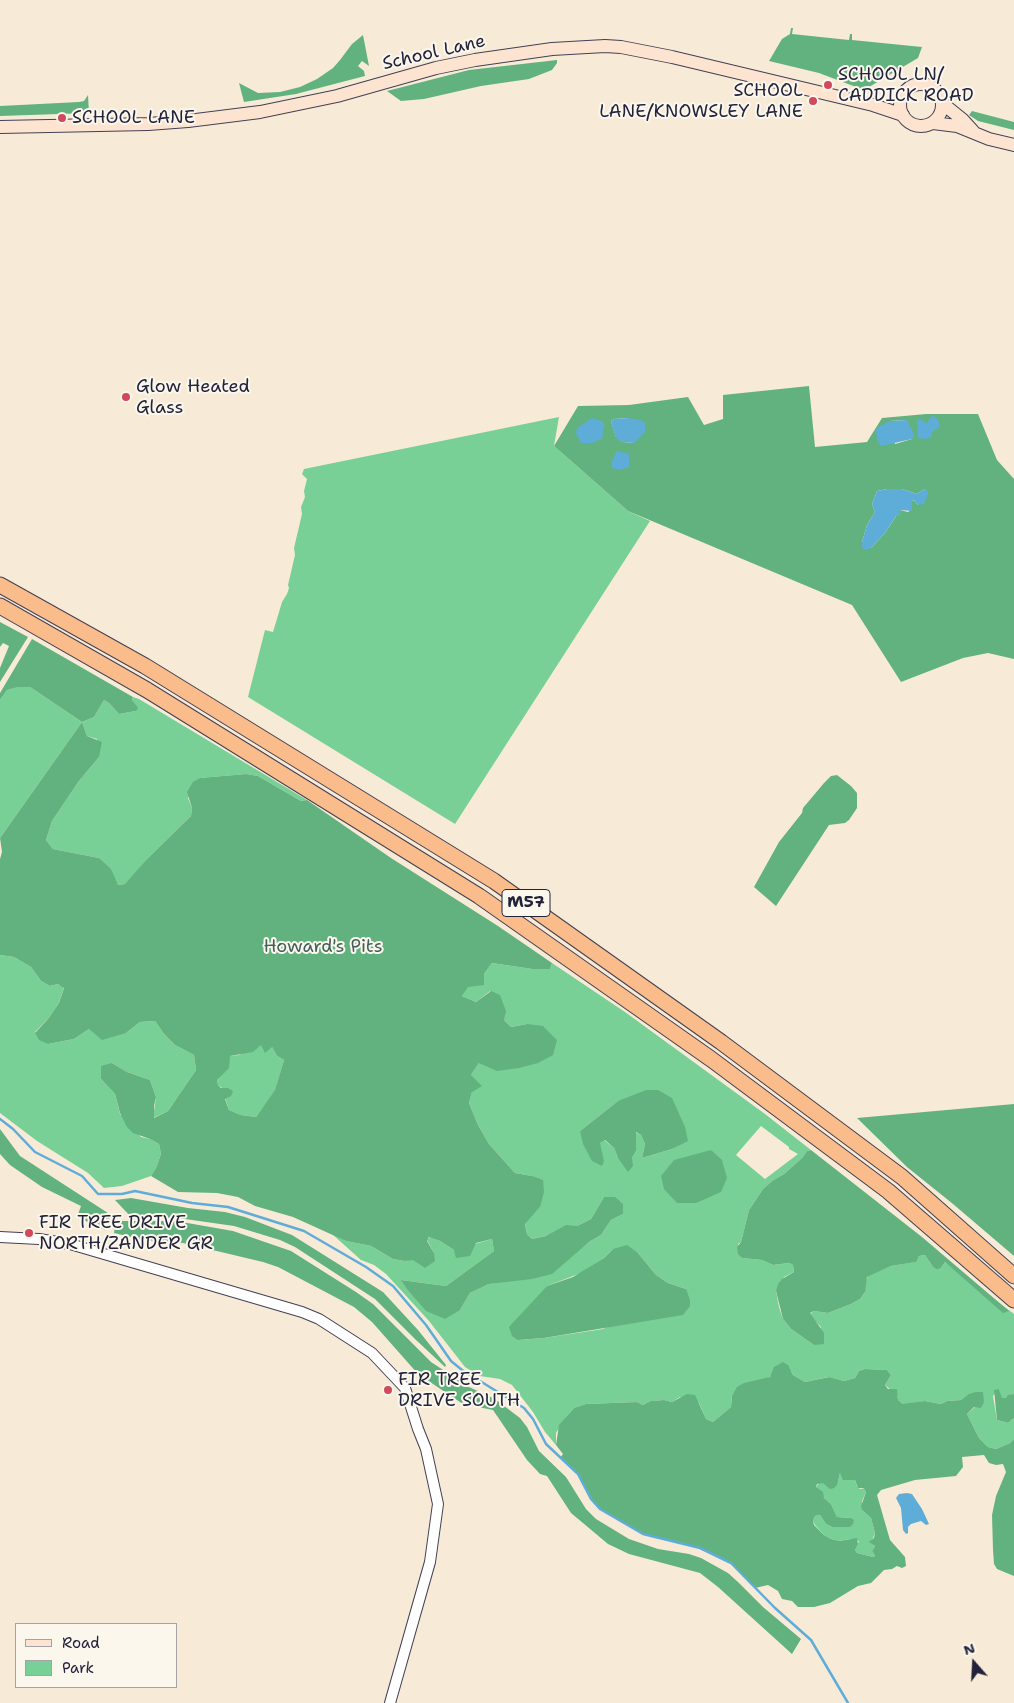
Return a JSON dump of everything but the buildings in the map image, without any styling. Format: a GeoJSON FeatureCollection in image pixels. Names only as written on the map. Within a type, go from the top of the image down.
{"type":"FeatureCollection","features":[{"type":"Feature","properties":{"kind":"highway","name":"M57"},"geometry":{"type":"LineString","coordinates":[[0,585],[145,666],[494,881],[721,1042],[902,1177],[1014,1276]]}},
{"type":"Feature","properties":{"kind":"highway","name":"M57"},"geometry":{"type":"LineString","coordinates":[[5,609],[147,690],[479,896],[710,1059],[888,1191],[1014,1300]]}},
{"type":"Feature","properties":{"kind":"main road","name":"School Lane"},"geometry":{"type":"LineString","coordinates":[[0,128],[148,124],[260,112],[337,96],[436,68],[475,60],[516,53],[587,47],[622,48],[641,51],[872,105],[903,115]]}},
{"type":"Feature","properties":{"kind":"main road"},"geometry":{"type":"LineString","coordinates":[[974,133],[963,120],[942,104],[937,91],[925,84],[912,86],[903,96],[900,105],[903,115],[908,122],[920,126],[933,123],[949,124],[990,139],[1014,145]]}},
{"type":"Feature","properties":{"kind":"main road","name":"School Lane"},"geometry":{"type":"LineString","coordinates":[[872,105],[903,96]]}},
{"type":"Feature","properties":{"kind":"main road"},"geometry":{"type":"LineString","coordinates":[[933,123],[939,118],[942,104]]}},
{"type":"Feature","properties":{"kind":"street"},"geometry":{"type":"LineString","coordinates":[[0,1238],[39,1239],[70,1244],[285,1306],[319,1320],[372,1353],[404,1388],[426,1449],[438,1504],[430,1562],[390,1703]]}},
{"type":"Feature","properties":{"kind":"green space"},"geometry":{"type":"Polygon","coordinates":[[[791,28],[793,28],[792,34],[849,40],[850,34],[852,34],[852,40],[922,47],[918,58],[864,90],[819,73],[769,61],[782,39],[790,34],[791,28]]]}},
{"type":"Feature","properties":{"kind":"green space"},"geometry":{"type":"Polygon","coordinates":[[[363,35],[369,66],[362,61],[358,66],[364,71],[365,76],[296,94],[244,102],[239,83],[258,93],[280,92],[300,87],[317,79],[333,68],[352,44],[363,35]]]}},
{"type":"Feature","properties":{"kind":"green space"},"geometry":{"type":"Polygon","coordinates":[[[557,60],[552,70],[529,79],[481,86],[424,99],[401,101],[387,91],[469,70],[557,60]]]}},
{"type":"Feature","properties":{"kind":"green space"},"geometry":{"type":"Polygon","coordinates":[[[88,95],[89,113],[0,116],[0,106],[79,102],[84,101],[88,95]]]}},
{"type":"Feature","properties":{"kind":"green space"},"geometry":{"type":"Polygon","coordinates":[[[972,111],[1014,122],[1014,130],[978,121],[969,115],[972,111]]]}},
{"type":"Feature","properties":{"kind":"green space"},"geometry":{"type":"Polygon","coordinates":[[[809,386],[815,447],[867,442],[882,418],[926,414],[978,414],[997,460],[1014,479],[1014,659],[988,653],[963,658],[901,682],[852,605],[628,511],[554,446],[578,406],[629,405],[688,397],[704,425],[723,419],[723,395],[809,386]],[[628,418],[611,421],[616,437],[623,442],[634,443],[628,418]],[[906,420],[890,421],[895,444],[912,439],[906,420]],[[902,489],[877,491],[872,504],[875,512],[867,525],[862,542],[871,548],[885,533],[900,510],[908,512],[912,509],[912,501],[914,500],[918,505],[925,489],[917,494],[902,489]]]}},
{"type":"Feature","properties":{"kind":"green space"},"geometry":{"type":"Polygon","coordinates":[[[559,417],[554,446],[628,511],[650,521],[455,824],[248,697],[265,630],[273,632],[282,602],[289,588],[288,585],[295,555],[294,548],[302,514],[301,507],[305,497],[304,491],[307,479],[302,474],[304,469],[559,417]]]}},
{"type":"Feature","properties":{"kind":"green space"},"geometry":{"type":"Polygon","coordinates":[[[0,622],[28,637],[0,682],[0,668],[9,646],[3,643],[0,647],[0,622]]]}},
{"type":"Feature","properties":{"kind":"green space"},"geometry":{"type":"Polygon","coordinates":[[[32,639],[133,697],[132,700],[138,708],[136,711],[119,714],[104,700],[94,717],[82,722],[30,687],[18,687],[7,690],[0,700],[0,693],[32,639]]]}},
{"type":"Feature","properties":{"kind":"green space"},"geometry":{"type":"Polygon","coordinates":[[[17,687],[30,687],[82,722],[0,838],[0,700],[7,690],[17,687]]]}},
{"type":"Feature","properties":{"kind":"green space"},"geometry":{"type":"Polygon","coordinates":[[[133,697],[139,699],[307,800],[301,801],[258,776],[246,774],[200,778],[188,798],[192,808],[191,816],[147,859],[132,878],[125,884],[118,885],[99,858],[53,849],[46,840],[52,821],[79,781],[99,757],[97,739],[87,736],[82,722],[94,717],[104,700],[119,714],[136,711],[132,700],[133,697]]]}},
{"type":"Feature","properties":{"kind":"green space","name":"Howard's Pits"},"geometry":{"type":"Polygon","coordinates":[[[82,722],[87,736],[102,742],[99,757],[79,781],[52,821],[46,840],[53,849],[99,858],[111,869],[118,885],[125,884],[147,859],[191,816],[192,808],[187,792],[193,782],[200,778],[246,774],[258,776],[301,801],[307,800],[391,858],[552,963],[550,969],[532,969],[492,963],[484,974],[484,985],[468,987],[462,996],[476,1002],[491,991],[500,995],[506,1011],[504,1020],[511,1027],[527,1024],[543,1026],[557,1040],[553,1055],[538,1063],[497,1071],[479,1063],[471,1075],[482,1086],[472,1092],[469,1103],[478,1125],[489,1144],[515,1173],[543,1180],[544,1192],[540,1207],[525,1224],[527,1234],[532,1239],[546,1236],[566,1225],[577,1226],[591,1219],[604,1197],[615,1197],[623,1204],[623,1214],[611,1220],[601,1235],[589,1242],[552,1274],[532,1279],[489,1284],[470,1293],[460,1310],[445,1319],[426,1311],[401,1280],[446,1286],[494,1251],[492,1239],[476,1243],[470,1256],[456,1258],[454,1250],[440,1241],[429,1237],[427,1241],[434,1253],[435,1261],[425,1268],[413,1260],[393,1259],[371,1246],[346,1241],[293,1217],[255,1206],[238,1197],[217,1193],[178,1192],[151,1176],[161,1154],[159,1144],[133,1133],[127,1127],[120,1113],[115,1094],[101,1079],[101,1066],[112,1063],[127,1072],[150,1080],[156,1097],[154,1118],[168,1111],[196,1070],[194,1055],[175,1045],[155,1021],[140,1022],[126,1033],[102,1040],[89,1029],[74,1039],[48,1044],[39,1040],[35,1033],[59,1003],[64,988],[58,984],[50,986],[41,981],[31,967],[14,957],[0,955],[0,859],[2,852],[0,838],[82,722]],[[261,1045],[253,1052],[230,1056],[229,1068],[217,1080],[221,1088],[228,1088],[233,1091],[231,1096],[225,1099],[229,1110],[241,1115],[256,1117],[275,1090],[284,1060],[277,1056],[272,1047],[265,1053],[261,1045]]]}},
{"type":"Feature","properties":{"kind":"green space"},"geometry":{"type":"Polygon","coordinates":[[[837,775],[857,793],[857,808],[845,823],[829,825],[776,906],[754,887],[779,842],[802,813],[803,808],[831,776],[837,775]]]}},
{"type":"Feature","properties":{"kind":"green space"},"geometry":{"type":"Polygon","coordinates":[[[0,955],[14,957],[31,967],[41,981],[50,986],[58,984],[64,987],[59,1003],[48,1019],[35,1032],[48,1044],[74,1039],[89,1029],[126,1033],[140,1022],[155,1021],[175,1045],[194,1055],[196,1070],[168,1111],[153,1118],[156,1097],[150,1080],[127,1072],[112,1063],[101,1079],[115,1094],[120,1114],[141,1137],[159,1144],[161,1154],[151,1176],[122,1186],[104,1188],[88,1173],[37,1141],[0,1113],[0,955]]]}},
{"type":"Feature","properties":{"kind":"green space"},"geometry":{"type":"Polygon","coordinates":[[[492,963],[532,969],[550,969],[552,963],[625,1012],[765,1114],[811,1150],[807,1151],[784,1174],[763,1189],[749,1210],[741,1242],[738,1244],[742,1258],[762,1260],[773,1265],[789,1263],[793,1265],[794,1272],[784,1277],[776,1291],[779,1307],[783,1319],[791,1329],[814,1345],[821,1327],[810,1314],[814,1311],[828,1313],[851,1304],[860,1299],[865,1292],[864,1285],[868,1276],[891,1266],[915,1262],[919,1256],[925,1255],[937,1270],[945,1262],[1014,1314],[1014,1394],[1001,1398],[999,1389],[993,1396],[997,1420],[1008,1423],[1014,1418],[1014,1439],[1010,1443],[996,1449],[988,1447],[979,1438],[967,1414],[975,1407],[966,1397],[961,1400],[947,1401],[941,1404],[925,1401],[901,1405],[898,1396],[885,1385],[891,1375],[887,1370],[865,1369],[859,1371],[855,1378],[844,1381],[828,1377],[805,1382],[793,1375],[791,1371],[774,1371],[770,1377],[732,1396],[731,1407],[713,1422],[706,1419],[699,1403],[680,1397],[672,1402],[664,1400],[652,1401],[643,1405],[637,1402],[586,1404],[574,1408],[567,1416],[556,1433],[556,1445],[512,1385],[500,1379],[480,1376],[465,1367],[429,1321],[386,1274],[374,1265],[361,1260],[332,1234],[346,1241],[371,1246],[393,1259],[404,1261],[434,1253],[427,1240],[430,1237],[454,1250],[492,1239],[494,1251],[446,1286],[401,1280],[460,1310],[470,1293],[489,1284],[508,1281],[573,1254],[601,1235],[611,1220],[623,1214],[604,1197],[591,1219],[577,1226],[532,1239],[527,1234],[525,1223],[540,1207],[532,1176],[515,1173],[489,1144],[478,1125],[469,1103],[472,1092],[471,1075],[479,1063],[527,1024],[511,1027],[504,1020],[490,991],[476,1002],[462,996],[467,987],[484,974],[492,963]],[[618,1101],[580,1131],[600,1143],[604,1140],[614,1148],[618,1158],[632,1158],[636,1151],[635,1132],[641,1135],[645,1144],[642,1158],[672,1149],[687,1140],[618,1101]],[[761,1126],[736,1155],[765,1179],[798,1154],[761,1126]],[[613,1249],[604,1258],[581,1273],[547,1286],[519,1340],[603,1329],[686,1289],[668,1283],[656,1275],[638,1253],[613,1249]]]}},
{"type":"Feature","properties":{"kind":"green space"},"geometry":{"type":"Polygon","coordinates":[[[261,1045],[272,1047],[277,1056],[284,1060],[275,1091],[256,1117],[241,1115],[229,1110],[222,1088],[218,1085],[217,1080],[222,1074],[230,1056],[239,1055],[261,1045]]]}},
{"type":"Feature","properties":{"kind":"green space"},"geometry":{"type":"Polygon","coordinates":[[[646,1090],[658,1090],[672,1098],[685,1127],[688,1141],[672,1149],[642,1158],[645,1144],[641,1135],[636,1132],[636,1151],[632,1158],[633,1166],[628,1172],[618,1158],[614,1148],[605,1140],[600,1143],[604,1161],[602,1166],[592,1161],[583,1144],[580,1131],[618,1101],[646,1090]]]}},
{"type":"Feature","properties":{"kind":"green space"},"geometry":{"type":"Polygon","coordinates":[[[1014,1104],[1014,1256],[907,1167],[857,1118],[1014,1104]]]}},
{"type":"Feature","properties":{"kind":"green space"},"geometry":{"type":"Polygon","coordinates":[[[0,1129],[20,1156],[111,1215],[105,1230],[77,1217],[81,1206],[42,1187],[10,1165],[0,1154],[0,1129]]]}},
{"type":"Feature","properties":{"kind":"green space"},"geometry":{"type":"Polygon","coordinates":[[[711,1150],[722,1160],[727,1178],[721,1192],[696,1203],[677,1203],[664,1189],[661,1176],[674,1160],[711,1150]]]}},
{"type":"Feature","properties":{"kind":"green space"},"geometry":{"type":"Polygon","coordinates":[[[811,1150],[922,1237],[1009,1311],[1003,1313],[945,1262],[937,1270],[925,1255],[919,1256],[916,1262],[891,1266],[867,1277],[865,1292],[860,1299],[851,1304],[828,1313],[814,1311],[810,1313],[824,1333],[824,1344],[814,1345],[791,1329],[783,1319],[776,1291],[782,1279],[794,1272],[793,1265],[789,1263],[773,1265],[762,1260],[742,1258],[738,1254],[737,1247],[741,1242],[749,1210],[763,1189],[784,1174],[807,1151],[811,1150]]]}},
{"type":"Feature","properties":{"kind":"green space"},"geometry":{"type":"Polygon","coordinates":[[[131,1198],[225,1212],[245,1217],[292,1235],[383,1292],[418,1330],[446,1365],[445,1367],[375,1299],[295,1247],[280,1240],[234,1226],[178,1218],[131,1217],[115,1200],[131,1198]]]}},
{"type":"Feature","properties":{"kind":"green space"},"geometry":{"type":"Polygon","coordinates":[[[116,1218],[122,1221],[176,1221],[233,1231],[291,1251],[356,1292],[373,1304],[431,1362],[469,1387],[495,1399],[520,1418],[527,1427],[539,1451],[566,1477],[586,1509],[596,1519],[629,1539],[658,1549],[701,1558],[728,1573],[763,1607],[801,1639],[792,1654],[700,1573],[629,1554],[608,1544],[571,1513],[547,1476],[540,1474],[527,1460],[493,1410],[463,1404],[418,1374],[372,1322],[354,1307],[278,1267],[263,1262],[183,1243],[144,1240],[114,1233],[116,1218]]]}},
{"type":"Feature","properties":{"kind":"green space"},"geometry":{"type":"Polygon","coordinates":[[[627,1245],[638,1253],[656,1275],[668,1283],[686,1289],[690,1306],[683,1315],[544,1338],[518,1340],[512,1336],[509,1327],[547,1286],[573,1277],[604,1258],[613,1249],[627,1245]]]}},
{"type":"Feature","properties":{"kind":"green space"},"geometry":{"type":"Polygon","coordinates":[[[783,1362],[788,1365],[793,1375],[805,1382],[829,1377],[844,1381],[855,1378],[859,1371],[865,1369],[887,1370],[891,1375],[885,1385],[888,1389],[897,1389],[898,1400],[902,1404],[925,1401],[941,1404],[947,1401],[961,1400],[969,1394],[976,1392],[983,1392],[984,1402],[981,1408],[974,1407],[967,1414],[979,1438],[988,1447],[996,1449],[1010,1443],[1014,1439],[1014,1576],[997,1569],[994,1564],[992,1515],[996,1496],[1006,1472],[1003,1464],[989,1463],[984,1455],[962,1457],[963,1467],[956,1476],[915,1480],[881,1490],[877,1495],[890,1540],[905,1557],[906,1566],[902,1568],[897,1566],[884,1570],[871,1583],[858,1586],[830,1603],[814,1607],[798,1607],[792,1601],[782,1599],[778,1591],[768,1585],[755,1588],[731,1563],[700,1548],[643,1534],[600,1509],[591,1499],[578,1474],[560,1458],[563,1454],[556,1445],[559,1425],[574,1408],[586,1404],[637,1402],[643,1405],[651,1401],[664,1400],[672,1402],[687,1394],[695,1395],[706,1419],[713,1422],[731,1407],[732,1396],[737,1387],[744,1383],[770,1377],[774,1367],[783,1362]],[[840,1473],[837,1485],[834,1488],[830,1489],[823,1483],[817,1484],[816,1487],[823,1492],[824,1498],[831,1504],[837,1517],[851,1518],[854,1520],[853,1524],[850,1527],[832,1527],[826,1524],[820,1515],[815,1516],[814,1525],[831,1539],[839,1541],[857,1538],[858,1544],[855,1550],[857,1553],[873,1557],[875,1556],[872,1551],[875,1546],[869,1542],[874,1538],[875,1533],[871,1518],[862,1510],[861,1506],[866,1492],[864,1488],[858,1488],[855,1480],[843,1480],[840,1473]]]}},
{"type":"Feature","properties":{"kind":"green space"},"geometry":{"type":"Polygon","coordinates":[[[999,1389],[1002,1398],[1014,1394],[1014,1418],[1008,1423],[997,1420],[994,1390],[999,1389]]]}},
{"type":"Feature","properties":{"kind":"green space"},"geometry":{"type":"Polygon","coordinates":[[[840,1473],[855,1480],[860,1489],[865,1488],[866,1492],[862,1501],[862,1510],[871,1518],[875,1533],[871,1543],[875,1546],[872,1551],[875,1556],[873,1557],[857,1553],[855,1550],[859,1541],[831,1539],[824,1535],[813,1521],[815,1516],[820,1515],[826,1524],[832,1527],[850,1527],[851,1518],[837,1517],[831,1504],[816,1487],[819,1483],[838,1481],[840,1473]]]}},
{"type":"Feature","properties":{"kind":"water"},"geometry":{"type":"Polygon","coordinates":[[[933,416],[937,418],[940,426],[931,433],[932,437],[918,438],[917,420],[920,419],[927,423],[933,416]]]}},
{"type":"Feature","properties":{"kind":"water"},"geometry":{"type":"Polygon","coordinates":[[[592,418],[604,424],[602,439],[592,443],[581,443],[576,433],[577,428],[592,418]]]}},
{"type":"Feature","properties":{"kind":"water"},"geometry":{"type":"Polygon","coordinates":[[[628,418],[641,420],[645,423],[645,432],[634,443],[623,442],[616,438],[611,421],[628,418]]]}},
{"type":"Feature","properties":{"kind":"water"},"geometry":{"type":"Polygon","coordinates":[[[906,420],[914,437],[881,446],[877,440],[876,430],[878,427],[890,421],[906,420]]]}},
{"type":"Feature","properties":{"kind":"water"},"geometry":{"type":"Polygon","coordinates":[[[618,451],[629,454],[629,467],[620,470],[612,468],[612,462],[618,451]]]}},
{"type":"Feature","properties":{"kind":"water"},"geometry":{"type":"Polygon","coordinates":[[[902,489],[917,494],[925,489],[928,494],[924,504],[918,505],[914,500],[912,501],[912,511],[900,510],[900,515],[896,516],[885,533],[871,548],[866,550],[862,548],[862,542],[867,525],[875,512],[872,504],[877,491],[902,489]]]}},
{"type":"Feature","properties":{"kind":"water"},"geometry":{"type":"Polygon","coordinates":[[[899,1494],[912,1494],[929,1524],[926,1525],[921,1521],[911,1524],[906,1534],[903,1530],[901,1508],[896,1498],[899,1494]]]}},
{"type":"Feature","properties":{"kind":"waterway"},"geometry":{"type":"LineString","coordinates":[[0,1119],[13,1129],[35,1152],[82,1176],[98,1194],[122,1194],[135,1191],[192,1203],[228,1207],[304,1231],[366,1267],[393,1286],[426,1325],[451,1361],[462,1370],[524,1408],[533,1419],[546,1444],[578,1474],[591,1499],[600,1509],[643,1534],[700,1548],[731,1563],[775,1608],[811,1640],[848,1703]]}},
{"type":"Feature","properties":{"kind":"place","name":"SCHOOL LN/ CADDICK ROAD"},"geometry":{"type":"Point","coordinates":[828,85]}},
{"type":"Feature","properties":{"kind":"place","name":"SCHOOL LANE/KNOWSLEY LANE"},"geometry":{"type":"Point","coordinates":[813,101]}},
{"type":"Feature","properties":{"kind":"place","name":"SCHOOL LANE"},"geometry":{"type":"Point","coordinates":[62,118]}},
{"type":"Feature","properties":{"kind":"place","name":"Glow Heated Glass"},"geometry":{"type":"Point","coordinates":[126,397]}},
{"type":"Feature","properties":{"kind":"place","name":"FIR TREE DRIVE NORTH/ZANDER GR"},"geometry":{"type":"Point","coordinates":[29,1233]}},
{"type":"Feature","properties":{"kind":"place","name":"FIR TREE DRIVE SOUTH"},"geometry":{"type":"Point","coordinates":[388,1390]}}]}
